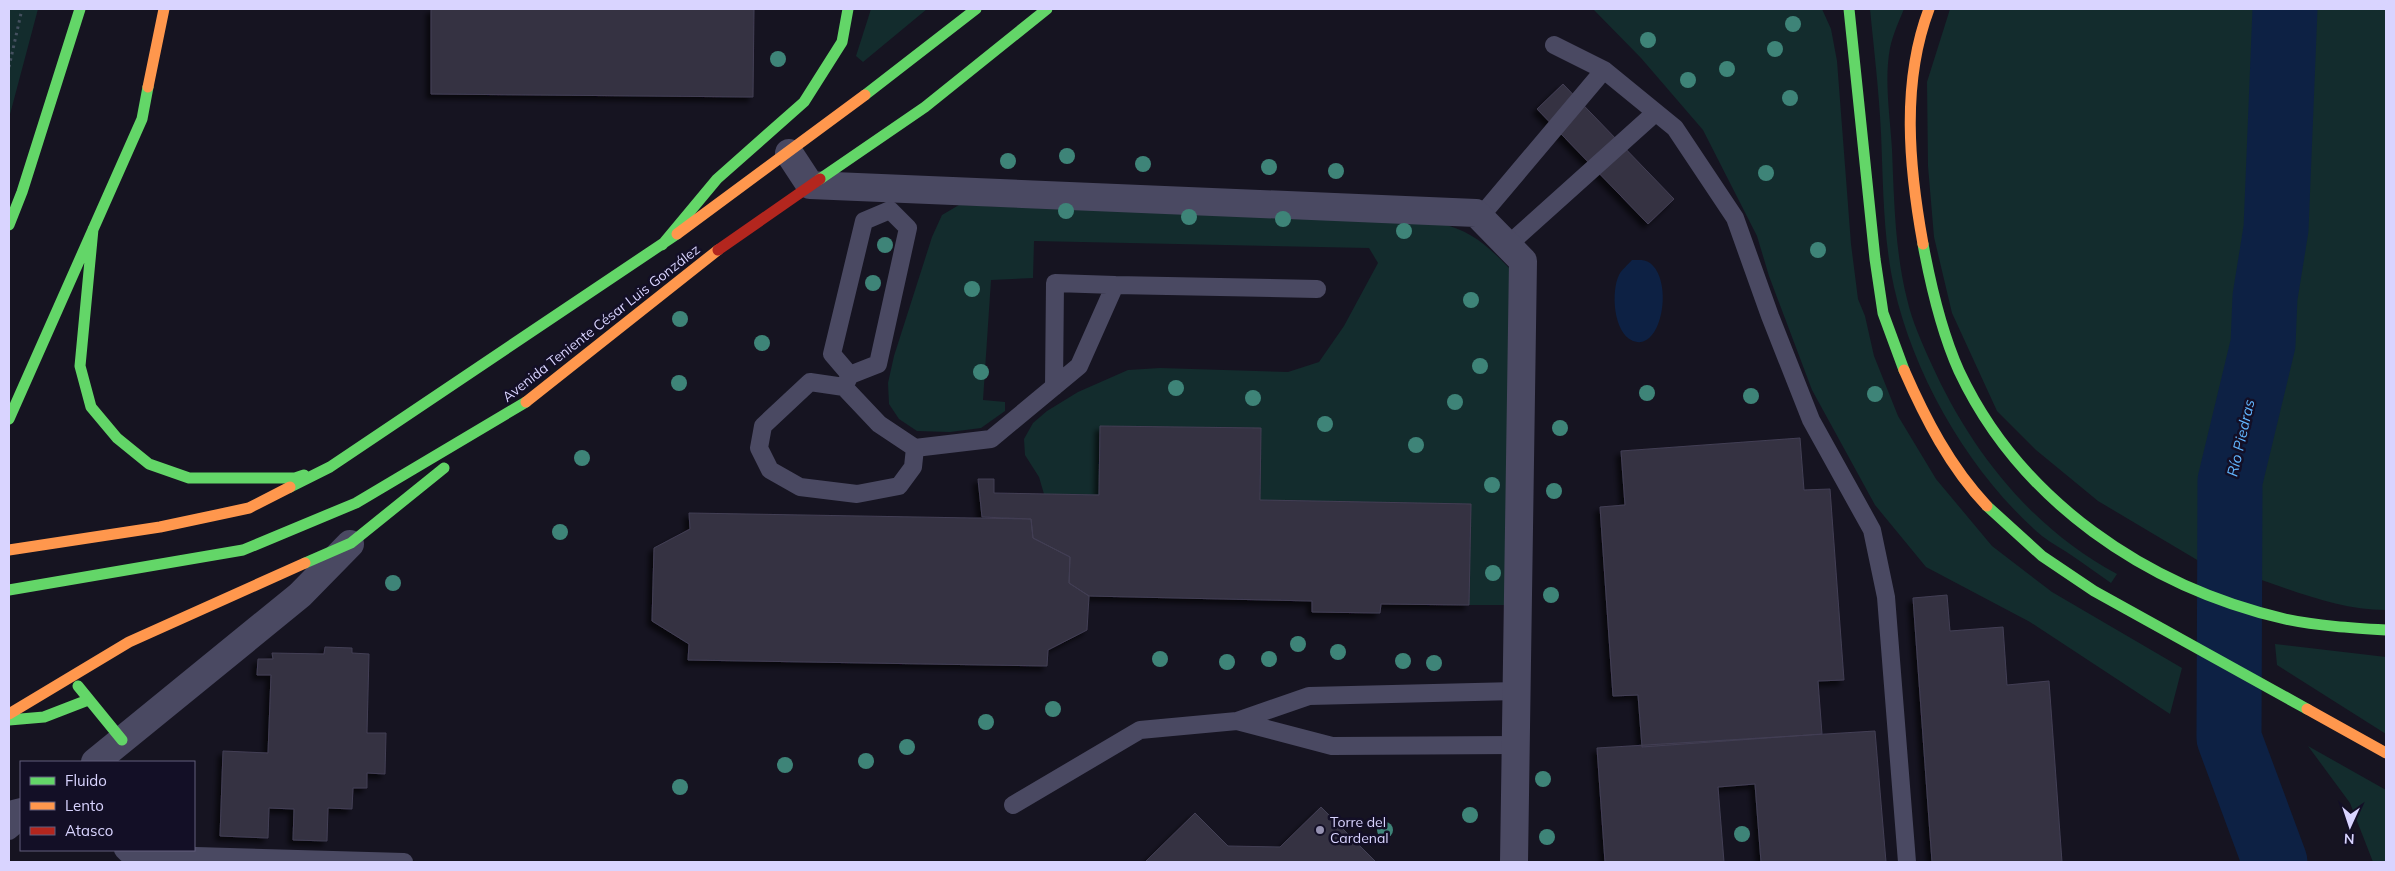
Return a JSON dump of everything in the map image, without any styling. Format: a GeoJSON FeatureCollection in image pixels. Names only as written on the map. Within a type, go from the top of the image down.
{"type":"FeatureCollection","features":[{"type":"Feature","properties":{"kind":"main road"},"geometry":{"type":"LineString","coordinates":[[9,225],[22,192],[80,9]]}},
{"type":"Feature","properties":{"kind":"main road"},"geometry":{"type":"LineString","coordinates":[[9,419],[142,119],[164,9]]}},
{"type":"Feature","properties":{"kind":"main road"},"geometry":{"type":"LineString","coordinates":[[662,245],[717,179],[804,102],[842,42],[848,9]]}},
{"type":"Feature","properties":{"kind":"main road","name":"Avenida Teniente César Luis González"},"geometry":{"type":"LineString","coordinates":[[9,550],[160,527],[249,508],[330,467],[662,245],[789,152],[976,9]]}},
{"type":"Feature","properties":{"kind":"main road","name":"Avenida Teniente César Luis González"},"geometry":{"type":"LineString","coordinates":[[9,590],[243,550],[356,503],[517,409],[720,248],[924,107],[1047,9]]}},
{"type":"Feature","properties":{"kind":"main road"},"geometry":{"type":"LineString","coordinates":[[1849,9],[1875,259],[1883,313],[1898,356],[1921,409],[1949,457],[1985,505],[2042,556],[2118,605],[2341,726],[2386,753]]}},
{"type":"Feature","properties":{"kind":"main road"},"geometry":{"type":"LineString","coordinates":[[1929,9],[1923,23],[1912,78],[1911,145],[1924,256],[1936,303],[1956,363],[1987,419],[2025,471],[2067,512],[2128,557],[2183,585],[2238,608],[2300,622],[2366,630],[2386,630]]}},
{"type":"Feature","properties":{"kind":"main road"},"geometry":{"type":"LineString","coordinates":[[93,229],[80,366],[91,407],[117,438],[149,464],[189,478],[295,478],[330,467]]}},
{"type":"Feature","properties":{"kind":"main road"},"geometry":{"type":"LineString","coordinates":[[9,714],[129,642],[351,543],[517,409]]}},
{"type":"Feature","properties":{"kind":"main road"},"geometry":{"type":"LineString","coordinates":[[72,676],[88,700],[122,740]]}},
{"type":"Feature","properties":{"kind":"main road"},"geometry":{"type":"LineString","coordinates":[[9,720],[44,717],[88,700]]}},
{"type":"Feature","properties":{"kind":"street"},"geometry":{"type":"LineString","coordinates":[[789,152],[810,185],[893,199],[1476,213],[1523,261],[1514,862]]}},
{"type":"Feature","properties":{"kind":"street"},"geometry":{"type":"LineString","coordinates":[[96,761],[300,595],[351,543]]}},
{"type":"Feature","properties":{"kind":"lane"},"geometry":{"type":"LineString","coordinates":[[1554,45],[1604,70],[1675,128],[1735,218],[1770,316],[1811,420],[1872,530],[1886,597],[1907,862]]}},
{"type":"Feature","properties":{"kind":"lane"},"geometry":{"type":"LineString","coordinates":[[1480,217],[1604,70]]}},
{"type":"Feature","properties":{"kind":"lane"},"geometry":{"type":"LineString","coordinates":[[1508,245],[1655,113]]}},
{"type":"Feature","properties":{"kind":"lane"},"geometry":{"type":"LineString","coordinates":[[915,448],[913,467],[899,486],[857,494],[800,487],[770,470],[759,448],[763,426],[810,382],[847,381],[878,364],[908,228],[893,199],[864,221],[832,354],[847,381],[879,424],[915,448],[991,439],[1080,366],[1115,286]]}},
{"type":"Feature","properties":{"kind":"lane"},"geometry":{"type":"LineString","coordinates":[[1054,387],[1055,283],[1317,290]]}},
{"type":"Feature","properties":{"kind":"lane"},"geometry":{"type":"LineString","coordinates":[[1013,806],[1140,730],[1237,721],[1309,696],[1516,691]]}},
{"type":"Feature","properties":{"kind":"lane"},"geometry":{"type":"LineString","coordinates":[[1237,721],[1332,746],[1516,745]]}},
{"type":"Feature","properties":{"kind":"lane"},"geometry":{"type":"LineString","coordinates":[[9,831],[20,822]]}},
{"type":"Feature","properties":{"kind":"lane"},"geometry":{"type":"LineString","coordinates":[[124,851],[127,854],[404,862]]}},
{"type":"Feature","properties":{"kind":"path"},"geometry":{"type":"LineString","coordinates":[[9,67],[22,9]]}},
{"type":"Feature","properties":{"kind":"green space"},"geometry":{"type":"Polygon","coordinates":[[[9,9],[38,9],[9,118],[9,9]]]}},
{"type":"Feature","properties":{"kind":"green space"},"geometry":{"type":"Polygon","coordinates":[[[871,9],[927,9],[863,62],[856,56],[871,9]]]}},
{"type":"Feature","properties":{"kind":"green space"},"geometry":{"type":"Polygon","coordinates":[[[1593,9],[1822,9],[1831,29],[1837,61],[1851,244],[1858,299],[1865,316],[1874,356],[1898,416],[1936,479],[1992,546],[2052,592],[2182,668],[2170,714],[2030,622],[1926,567],[1875,505],[1812,390],[1769,276],[1757,236],[1703,130],[1641,58],[1593,9]]]}},
{"type":"Feature","properties":{"kind":"green space"},"geometry":{"type":"Polygon","coordinates":[[[1870,9],[1904,9],[1890,48],[1888,60],[1888,98],[1900,262],[1914,324],[1947,395],[1985,456],[2031,510],[2086,556],[2117,574],[2111,583],[2042,536],[1990,482],[1966,450],[1945,416],[1911,344],[1899,308],[1888,255],[1879,102],[1870,9]]]}},
{"type":"Feature","properties":{"kind":"green space"},"geometry":{"type":"Polygon","coordinates":[[[1950,9],[2272,9],[2268,102],[2271,154],[2267,200],[2266,253],[2257,297],[2256,337],[2227,449],[2220,504],[2222,530],[2218,556],[2209,567],[2098,501],[2036,450],[1997,411],[1952,313],[1934,237],[1928,166],[1927,82],[1950,9]]]}},
{"type":"Feature","properties":{"kind":"green space"},"geometry":{"type":"Polygon","coordinates":[[[2293,9],[2386,9],[2386,610],[2350,607],[2333,603],[2247,575],[2238,554],[2237,505],[2241,477],[2268,353],[2276,303],[2286,190],[2288,80],[2293,9]]]}},
{"type":"Feature","properties":{"kind":"green space"},"geometry":{"type":"Polygon","coordinates":[[[959,205],[1438,223],[1460,230],[1478,240],[1511,270],[1509,605],[1469,605],[1471,504],[1260,500],[1261,428],[1101,426],[1099,495],[1044,494],[1039,477],[1025,455],[1024,439],[1033,423],[1047,411],[1078,392],[1128,370],[1160,368],[1288,372],[1319,362],[1344,326],[1378,263],[1369,248],[1034,241],[1033,278],[991,280],[983,400],[1005,402],[1005,411],[981,428],[950,432],[917,431],[899,419],[889,404],[888,383],[894,356],[932,237],[942,215],[959,205]]]}},
{"type":"Feature","properties":{"kind":"green space"},"geometry":{"type":"Polygon","coordinates":[[[2275,644],[2386,657],[2386,734],[2277,665],[2275,644]]]}},
{"type":"Feature","properties":{"kind":"green space"},"geometry":{"type":"Polygon","coordinates":[[[2308,746],[2386,790],[2386,862],[2373,862],[2350,803],[2308,746]]]}},
{"type":"Feature","properties":{"kind":"water"},"geometry":{"type":"Polygon","coordinates":[[[1632,260],[1644,260],[1650,263],[1657,272],[1662,284],[1663,298],[1657,326],[1651,336],[1643,342],[1633,341],[1626,337],[1621,330],[1616,311],[1616,282],[1620,273],[1632,260]]]}},
{"type":"Feature","properties":{"kind":"building"},"geometry":{"type":"Polygon","coordinates":[[[431,9],[754,9],[753,97],[431,94],[431,9]]]}},
{"type":"Feature","properties":{"kind":"building"},"geometry":{"type":"Polygon","coordinates":[[[1563,84],[1674,199],[1648,224],[1537,109],[1563,84]]]}},
{"type":"Feature","properties":{"kind":"building"},"geometry":{"type":"Polygon","coordinates":[[[1100,426],[1261,428],[1260,500],[1471,504],[1469,605],[1381,604],[1380,613],[1312,612],[1312,601],[1089,596],[1069,583],[1070,557],[1033,538],[1031,519],[982,517],[978,479],[994,479],[994,493],[1099,495],[1100,426]]]}},
{"type":"Feature","properties":{"kind":"building"},"geometry":{"type":"Polygon","coordinates":[[[1800,438],[1804,490],[1830,489],[1844,680],[1818,681],[1822,734],[1642,747],[1638,695],[1613,696],[1600,507],[1625,505],[1621,451],[1800,438]]]}},
{"type":"Feature","properties":{"kind":"building"},"geometry":{"type":"Polygon","coordinates":[[[689,513],[1031,519],[1033,538],[1070,557],[1069,583],[1089,596],[1087,630],[1048,650],[1047,666],[688,660],[689,644],[652,621],[654,548],[690,529],[689,513]]]}},
{"type":"Feature","properties":{"kind":"building"},"geometry":{"type":"Polygon","coordinates":[[[1947,595],[1950,631],[2003,627],[2007,685],[2049,681],[2062,862],[1932,862],[1913,598],[1947,595]]]}},
{"type":"Feature","properties":{"kind":"building"},"geometry":{"type":"Polygon","coordinates":[[[325,647],[352,648],[352,653],[369,654],[367,733],[386,733],[385,774],[367,773],[367,788],[353,788],[352,809],[328,808],[327,841],[293,840],[294,809],[269,808],[268,838],[220,836],[223,751],[268,753],[271,675],[257,675],[258,659],[273,659],[272,653],[324,654],[325,647]]]}},
{"type":"Feature","properties":{"kind":"building"},"geometry":{"type":"Polygon","coordinates":[[[1875,731],[1886,862],[1761,862],[1755,784],[1718,787],[1724,862],[1605,862],[1597,748],[1875,731]]]}},
{"type":"Feature","properties":{"kind":"building","name":"Torre del Cardenal"},"geometry":{"type":"Polygon","coordinates":[[[1321,807],[1376,862],[1145,862],[1195,813],[1228,846],[1280,847],[1321,807]]]}},
{"type":"Feature","properties":{"kind":"waterway","name":"Río Piedras"},"geometry":{"type":"LineString","coordinates":[[2275,862],[2229,738],[2230,481],[2263,344],[2265,297],[2276,229],[2285,9]]}},
{"type":"Feature","properties":{"kind":"traffic: fast"},"geometry":{"type":"LineString","coordinates":[[9,225],[22,192],[80,9]]}},
{"type":"Feature","properties":{"kind":"traffic: fast"},"geometry":{"type":"LineString","coordinates":[[662,245],[717,179],[804,102],[842,42],[848,9]]}},
{"type":"Feature","properties":{"kind":"traffic: fast"},"geometry":{"type":"LineString","coordinates":[[865,95],[976,9]]}},
{"type":"Feature","properties":{"kind":"traffic: fast"},"geometry":{"type":"LineString","coordinates":[[820,179],[925,107],[1047,9]]}},
{"type":"Feature","properties":{"kind":"traffic: fast"},"geometry":{"type":"LineString","coordinates":[[1849,9],[1875,259],[1883,313],[1904,370]]}},
{"type":"Feature","properties":{"kind":"traffic: fast"},"geometry":{"type":"LineString","coordinates":[[9,419],[142,119],[148,87]]}},
{"type":"Feature","properties":{"kind":"traffic: fast"},"geometry":{"type":"LineString","coordinates":[[93,229],[80,366],[91,407],[117,438],[149,464],[189,478],[295,478],[304,475]]}},
{"type":"Feature","properties":{"kind":"traffic: fast"},"geometry":{"type":"LineString","coordinates":[[290,487],[330,467],[677,234]]}},
{"type":"Feature","properties":{"kind":"traffic: fast"},"geometry":{"type":"LineString","coordinates":[[1923,244],[1937,309],[1947,340],[1959,371],[1985,418],[2016,460],[2053,498],[2093,532],[2137,561],[2184,585],[2234,604],[2285,619],[2322,625],[2386,630]]}},
{"type":"Feature","properties":{"kind":"traffic: fast"},"geometry":{"type":"LineString","coordinates":[[9,590],[243,550],[356,503],[526,402]]}},
{"type":"Feature","properties":{"kind":"traffic: fast"},"geometry":{"type":"LineString","coordinates":[[305,563],[351,543],[444,468]]}},
{"type":"Feature","properties":{"kind":"traffic: fast"},"geometry":{"type":"LineString","coordinates":[[1987,506],[2042,556],[2094,591],[2307,709]]}},
{"type":"Feature","properties":{"kind":"traffic: fast"},"geometry":{"type":"LineString","coordinates":[[78,686],[122,740]]}},
{"type":"Feature","properties":{"kind":"traffic: fast"},"geometry":{"type":"LineString","coordinates":[[9,720],[44,717],[88,700]]}},
{"type":"Feature","properties":{"kind":"traffic: slow"},"geometry":{"type":"LineString","coordinates":[[148,87],[164,9]]}},
{"type":"Feature","properties":{"kind":"traffic: slow"},"geometry":{"type":"LineString","coordinates":[[1923,244],[1914,185],[1910,125],[1914,66],[1920,37],[1929,9]]}},
{"type":"Feature","properties":{"kind":"traffic: slow"},"geometry":{"type":"LineString","coordinates":[[677,234],[865,95]]}},
{"type":"Feature","properties":{"kind":"traffic: slow"},"geometry":{"type":"LineString","coordinates":[[526,402],[718,250]]}},
{"type":"Feature","properties":{"kind":"traffic: slow"},"geometry":{"type":"LineString","coordinates":[[1904,370],[1921,406],[1950,458],[1961,475],[1987,506]]}},
{"type":"Feature","properties":{"kind":"traffic: slow"},"geometry":{"type":"LineString","coordinates":[[9,550],[160,527],[249,508],[290,487]]}},
{"type":"Feature","properties":{"kind":"traffic: slow"},"geometry":{"type":"LineString","coordinates":[[9,714],[129,642],[305,563]]}},
{"type":"Feature","properties":{"kind":"traffic: slow"},"geometry":{"type":"LineString","coordinates":[[2307,709],[2386,753]]}},
{"type":"Feature","properties":{"kind":"traffic: jam"},"geometry":{"type":"LineString","coordinates":[[718,250],[820,179]]}},
{"type":"Feature","properties":{"kind":"place","name":"Torre del Cardenal"},"geometry":{"type":"Point","coordinates":[1320,830]}}]}
